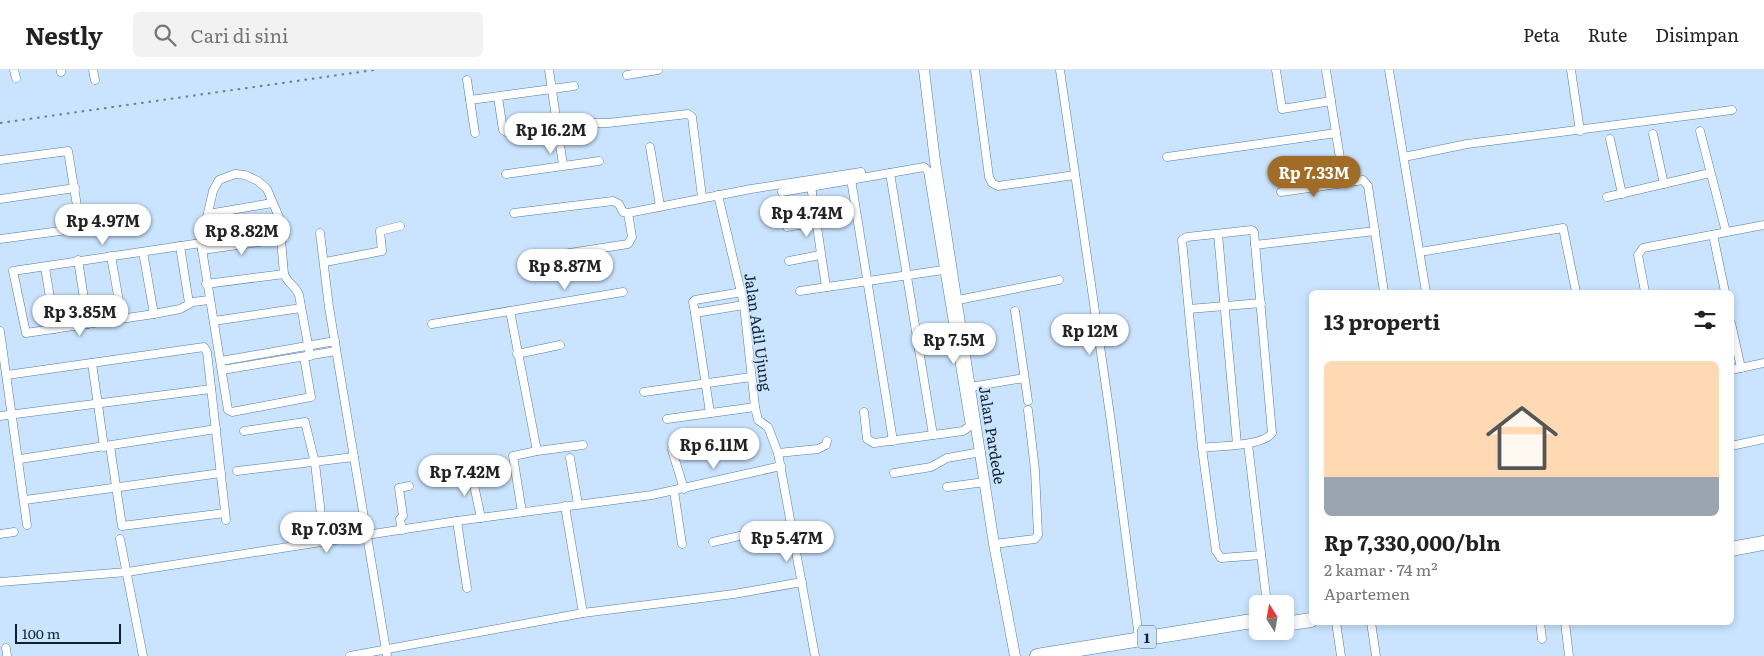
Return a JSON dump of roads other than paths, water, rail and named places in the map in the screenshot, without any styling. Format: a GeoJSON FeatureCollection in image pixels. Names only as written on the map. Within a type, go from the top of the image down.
{"type":"FeatureCollection","features":[{"type":"Feature","properties":{"kind":"highway"},"geometry":{"type":"LineString","coordinates":[[1734,541],[1764,536]]}},
{"type":"Feature","properties":{"kind":"highway"},"geometry":{"type":"LineString","coordinates":[[1734,548],[1764,543]]}},
{"type":"Feature","properties":{"kind":"highway"},"geometry":{"type":"LineString","coordinates":[[1294,614],[1309,611]]}},
{"type":"Feature","properties":{"kind":"highway"},"geometry":{"type":"LineString","coordinates":[[1294,623],[1309,620]]}},
{"type":"Feature","properties":{"kind":"highway","name":"1"},"geometry":{"type":"LineString","coordinates":[[1040,656],[1139,638],[1249,621]]}},
{"type":"Feature","properties":{"kind":"highway","name":"1"},"geometry":{"type":"LineString","coordinates":[[1092,656],[1249,630]]}},
{"type":"Feature","properties":{"kind":"street"},"geometry":{"type":"LineString","coordinates":[[93,70],[95,80]]}},
{"type":"Feature","properties":{"kind":"street"},"geometry":{"type":"LineString","coordinates":[[549,70],[563,165]]}},
{"type":"Feature","properties":{"kind":"street"},"geometry":{"type":"LineString","coordinates":[[626,75],[658,70]]}},
{"type":"Feature","properties":{"kind":"street","name":"Jalan Pardede"},"geometry":{"type":"LineString","coordinates":[[924,70],[949,269],[958,300],[994,544],[1015,656]]}},
{"type":"Feature","properties":{"kind":"street"},"geometry":{"type":"LineString","coordinates":[[975,70],[989,177],[992,183],[998,186],[1075,175]]}},
{"type":"Feature","properties":{"kind":"street"},"geometry":{"type":"LineString","coordinates":[[1060,70],[1111,422],[1139,638]]}},
{"type":"Feature","properties":{"kind":"street"},"geometry":{"type":"LineString","coordinates":[[1276,70],[1282,109],[1331,101]]}},
{"type":"Feature","properties":{"kind":"street"},"geometry":{"type":"LineString","coordinates":[[1326,70],[1344,183]]}},
{"type":"Feature","properties":{"kind":"street"},"geometry":{"type":"LineString","coordinates":[[1389,70],[1426,290]]}},
{"type":"Feature","properties":{"kind":"street"},"geometry":{"type":"LineString","coordinates":[[1571,70],[1580,131]]}},
{"type":"Feature","properties":{"kind":"street"},"geometry":{"type":"LineString","coordinates":[[467,80],[475,133]]}},
{"type":"Feature","properties":{"kind":"street"},"geometry":{"type":"LineString","coordinates":[[470,100],[574,86]]}},
{"type":"Feature","properties":{"kind":"street"},"geometry":{"type":"LineString","coordinates":[[498,97],[505,132],[583,122],[608,123],[688,114],[692,117],[702,197]]}},
{"type":"Feature","properties":{"kind":"street"},"geometry":{"type":"LineString","coordinates":[[1404,157],[1467,144],[1732,110]]}},
{"type":"Feature","properties":{"kind":"street"},"geometry":{"type":"LineString","coordinates":[[1700,131],[1726,232]]}},
{"type":"Feature","properties":{"kind":"street"},"geometry":{"type":"LineString","coordinates":[[1167,157],[1336,133]]}},
{"type":"Feature","properties":{"kind":"street"},"geometry":{"type":"LineString","coordinates":[[1653,134],[1664,184]]}},
{"type":"Feature","properties":{"kind":"street"},"geometry":{"type":"LineString","coordinates":[[1610,139],[1622,194]]}},
{"type":"Feature","properties":{"kind":"street"},"geometry":{"type":"LineString","coordinates":[[650,147],[660,206]]}},
{"type":"Feature","properties":{"kind":"street"},"geometry":{"type":"LineString","coordinates":[[0,160],[68,151],[80,224],[78,227],[0,239]]}},
{"type":"Feature","properties":{"kind":"street"},"geometry":{"type":"LineString","coordinates":[[506,174],[599,160]]}},
{"type":"Feature","properties":{"kind":"street"},"geometry":{"type":"LineString","coordinates":[[514,214],[613,201],[619,204],[624,212],[628,213],[718,194],[935,161]]}},
{"type":"Feature","properties":{"kind":"street"},"geometry":{"type":"LineString","coordinates":[[782,192],[924,167],[927,169],[949,269],[970,426],[963,431],[933,436],[870,442],[864,412]]}},
{"type":"Feature","properties":{"kind":"street"},"geometry":{"type":"LineString","coordinates":[[890,173],[933,436]]}},
{"type":"Feature","properties":{"kind":"street"},"geometry":{"type":"LineString","coordinates":[[1607,197],[1710,173]]}},
{"type":"Feature","properties":{"kind":"street"},"geometry":{"type":"LineString","coordinates":[[235,174],[245,175],[262,184],[270,195],[272,203],[279,217],[284,274],[289,285],[297,290],[301,308],[308,346],[307,356],[311,398],[232,412],[228,410],[201,246],[216,184],[225,177],[235,174]]}},
{"type":"Feature","properties":{"kind":"street"},"geometry":{"type":"LineString","coordinates":[[851,179],[893,441]]}},
{"type":"Feature","properties":{"kind":"street"},"geometry":{"type":"LineString","coordinates":[[1281,192],[1363,180],[1368,186],[1384,290]]}},
{"type":"Feature","properties":{"kind":"street"},"geometry":{"type":"LineString","coordinates":[[811,186],[826,287]]}},
{"type":"Feature","properties":{"kind":"street"},"geometry":{"type":"LineString","coordinates":[[0,199],[75,188]]}},
{"type":"Feature","properties":{"kind":"street","name":"Jalan Adil Ujung"},"geometry":{"type":"LineString","coordinates":[[718,194],[742,292],[755,407],[758,420],[768,427],[781,466],[815,656]]}},
{"type":"Feature","properties":{"kind":"street"},"geometry":{"type":"LineString","coordinates":[[208,214],[272,203]]}},
{"type":"Feature","properties":{"kind":"street"},"geometry":{"type":"LineString","coordinates":[[532,259],[628,244],[632,238],[628,213]]}},
{"type":"Feature","properties":{"kind":"street"},"geometry":{"type":"LineString","coordinates":[[788,227],[816,222]]}},
{"type":"Feature","properties":{"kind":"street"},"geometry":{"type":"LineString","coordinates":[[1645,290],[1638,255],[1642,248],[1764,225]]}},
{"type":"Feature","properties":{"kind":"street"},"geometry":{"type":"LineString","coordinates":[[325,262],[382,251],[380,231],[400,226]]}},
{"type":"Feature","properties":{"kind":"street"},"geometry":{"type":"LineString","coordinates":[[1420,252],[1563,228],[1576,290]]}},
{"type":"Feature","properties":{"kind":"street"},"geometry":{"type":"LineString","coordinates":[[1202,448],[1248,444],[1268,438],[1272,433],[1256,245],[1252,230],[1187,237],[1182,240],[1202,448],[1218,556],[1232,558],[1261,555]]}},
{"type":"Feature","properties":{"kind":"street"},"geometry":{"type":"LineString","coordinates":[[1256,245],[1375,231]]}},
{"type":"Feature","properties":{"kind":"street"},"geometry":{"type":"LineString","coordinates":[[320,233],[334,341],[386,653]]}},
{"type":"Feature","properties":{"kind":"street"},"geometry":{"type":"LineString","coordinates":[[1218,234],[1237,444]]}},
{"type":"Feature","properties":{"kind":"street"},"geometry":{"type":"LineString","coordinates":[[1713,235],[1725,290]]}},
{"type":"Feature","properties":{"kind":"street"},"geometry":{"type":"LineString","coordinates":[[209,300],[189,303],[180,309],[154,314],[26,333],[14,272],[78,260],[180,246],[280,239]]}},
{"type":"Feature","properties":{"kind":"street"},"geometry":{"type":"LineString","coordinates":[[180,246],[189,303]]}},
{"type":"Feature","properties":{"kind":"street"},"geometry":{"type":"LineString","coordinates":[[143,252],[154,314]]}},
{"type":"Feature","properties":{"kind":"street"},"geometry":{"type":"LineString","coordinates":[[789,261],[820,255]]}},
{"type":"Feature","properties":{"kind":"street"},"geometry":{"type":"LineString","coordinates":[[111,256],[122,318]]}},
{"type":"Feature","properties":{"kind":"street"},"geometry":{"type":"LineString","coordinates":[[78,260],[88,324]]}},
{"type":"Feature","properties":{"kind":"street"},"geometry":{"type":"LineString","coordinates":[[45,267],[55,329]]}},
{"type":"Feature","properties":{"kind":"street"},"geometry":{"type":"LineString","coordinates":[[800,291],[949,269]]}},
{"type":"Feature","properties":{"kind":"street"},"geometry":{"type":"LineString","coordinates":[[206,284],[284,274]]}},
{"type":"Feature","properties":{"kind":"street"},"geometry":{"type":"LineString","coordinates":[[958,300],[1058,280]]}},
{"type":"Feature","properties":{"kind":"street"},"geometry":{"type":"LineString","coordinates":[[432,324],[623,292]]}},
{"type":"Feature","properties":{"kind":"street"},"geometry":{"type":"LineString","coordinates":[[710,413],[693,302],[695,300],[742,292]]}},
{"type":"Feature","properties":{"kind":"street"},"geometry":{"type":"LineString","coordinates":[[1189,309],[1261,303]]}},
{"type":"Feature","properties":{"kind":"street"},"geometry":{"type":"LineString","coordinates":[[695,313],[744,305]]}},
{"type":"Feature","properties":{"kind":"street"},"geometry":{"type":"LineString","coordinates":[[214,321],[301,308]]}},
{"type":"Feature","properties":{"kind":"street"},"geometry":{"type":"LineString","coordinates":[[510,311],[537,450]]}},
{"type":"Feature","properties":{"kind":"street"},"geometry":{"type":"LineString","coordinates":[[1015,311],[1028,401]]}},
{"type":"Feature","properties":{"kind":"street"},"geometry":{"type":"LineString","coordinates":[[0,331],[3,366],[7,375],[11,414],[26,500],[27,525]]}},
{"type":"Feature","properties":{"kind":"street"},"geometry":{"type":"LineString","coordinates":[[1734,336],[1741,368]]}},
{"type":"Feature","properties":{"kind":"street"},"geometry":{"type":"LineString","coordinates":[[221,361],[334,341]]}},
{"type":"Feature","properties":{"kind":"street"},"geometry":{"type":"LineString","coordinates":[[517,354],[560,345]]}},
{"type":"Feature","properties":{"kind":"street"},"geometry":{"type":"LineString","coordinates":[[7,375],[204,347],[211,389],[226,516],[122,526],[116,488],[97,404],[92,363]]}},
{"type":"Feature","properties":{"kind":"street"},"geometry":{"type":"LineString","coordinates":[[222,370],[336,351]]}},
{"type":"Feature","properties":{"kind":"street"},"geometry":{"type":"LineString","coordinates":[[1734,369],[1764,364]]}},
{"type":"Feature","properties":{"kind":"street"},"geometry":{"type":"LineString","coordinates":[[644,392],[705,385],[751,377]]}},
{"type":"Feature","properties":{"kind":"street"},"geometry":{"type":"LineString","coordinates":[[970,387],[1024,378]]}},
{"type":"Feature","properties":{"kind":"street"},"geometry":{"type":"LineString","coordinates":[[0,416],[211,389]]}},
{"type":"Feature","properties":{"kind":"street"},"geometry":{"type":"LineString","coordinates":[[0,407],[10,405]]}},
{"type":"Feature","properties":{"kind":"street"},"geometry":{"type":"LineString","coordinates":[[667,419],[755,407]]}},
{"type":"Feature","properties":{"kind":"street"},"geometry":{"type":"LineString","coordinates":[[994,544],[1036,539],[1038,535],[1035,470],[1028,410]]}},
{"type":"Feature","properties":{"kind":"street"},"geometry":{"type":"LineString","coordinates":[[244,430],[305,422],[315,463],[323,532]]}},
{"type":"Feature","properties":{"kind":"street"},"geometry":{"type":"LineString","coordinates":[[20,459],[216,430]]}},
{"type":"Feature","properties":{"kind":"street"},"geometry":{"type":"LineString","coordinates":[[1734,445],[1764,439]]}},
{"type":"Feature","properties":{"kind":"street"},"geometry":{"type":"LineString","coordinates":[[778,454],[818,449],[826,445],[827,441]]}},
{"type":"Feature","properties":{"kind":"street"},"geometry":{"type":"LineString","coordinates":[[1248,444],[1266,595]]}},
{"type":"Feature","properties":{"kind":"street"},"geometry":{"type":"LineString","coordinates":[[522,512],[513,456],[537,450],[583,445]]}},
{"type":"Feature","properties":{"kind":"street"},"geometry":{"type":"LineString","coordinates":[[672,450],[684,489]]}},
{"type":"Feature","properties":{"kind":"street"},"geometry":{"type":"LineString","coordinates":[[894,473],[931,466],[947,458],[981,452]]}},
{"type":"Feature","properties":{"kind":"street"},"geometry":{"type":"LineString","coordinates":[[237,471],[354,457]]}},
{"type":"Feature","properties":{"kind":"street"},"geometry":{"type":"LineString","coordinates":[[570,458],[578,504]]}},
{"type":"Feature","properties":{"kind":"street"},"geometry":{"type":"LineString","coordinates":[[0,582],[127,572],[457,521],[652,495],[781,466]]}},
{"type":"Feature","properties":{"kind":"street"},"geometry":{"type":"LineString","coordinates":[[471,470],[481,518]]}},
{"type":"Feature","properties":{"kind":"street"},"geometry":{"type":"LineString","coordinates":[[26,500],[221,473]]}},
{"type":"Feature","properties":{"kind":"street"},"geometry":{"type":"LineString","coordinates":[[947,487],[985,482]]}},
{"type":"Feature","properties":{"kind":"street"},"geometry":{"type":"LineString","coordinates":[[402,530],[400,519],[403,516],[399,488],[409,486]]}},
{"type":"Feature","properties":{"kind":"street"},"geometry":{"type":"LineString","coordinates":[[674,491],[682,544]]}},
{"type":"Feature","properties":{"kind":"street"},"geometry":{"type":"LineString","coordinates":[[565,506],[583,613]]}},
{"type":"Feature","properties":{"kind":"street"},"geometry":{"type":"LineString","coordinates":[[457,521],[467,588]]}},
{"type":"Feature","properties":{"kind":"street"},"geometry":{"type":"LineString","coordinates":[[713,542],[792,524]]}},
{"type":"Feature","properties":{"kind":"street"},"geometry":{"type":"LineString","coordinates":[[0,534],[14,532]]}},
{"type":"Feature","properties":{"kind":"street"},"geometry":{"type":"LineString","coordinates":[[120,539],[143,656]]}},
{"type":"Feature","properties":{"kind":"street"},"geometry":{"type":"LineString","coordinates":[[350,656],[386,653],[583,613],[734,594],[802,582]]}},
{"type":"Feature","properties":{"kind":"street"},"geometry":{"type":"LineString","coordinates":[[1336,625],[1341,656]]}},
{"type":"Feature","properties":{"kind":"street"},"geometry":{"type":"LineString","coordinates":[[1371,625],[1376,656]]}},
{"type":"Feature","properties":{"kind":"street"},"geometry":{"type":"LineString","coordinates":[[1540,625],[1542,639]]}},
{"type":"Feature","properties":{"kind":"street"},"geometry":{"type":"LineString","coordinates":[[1565,625],[1569,656]]}},
{"type":"Feature","properties":{"kind":"railway"},"geometry":{"type":"LineString","coordinates":[[0,123],[374,70]]}}]}
